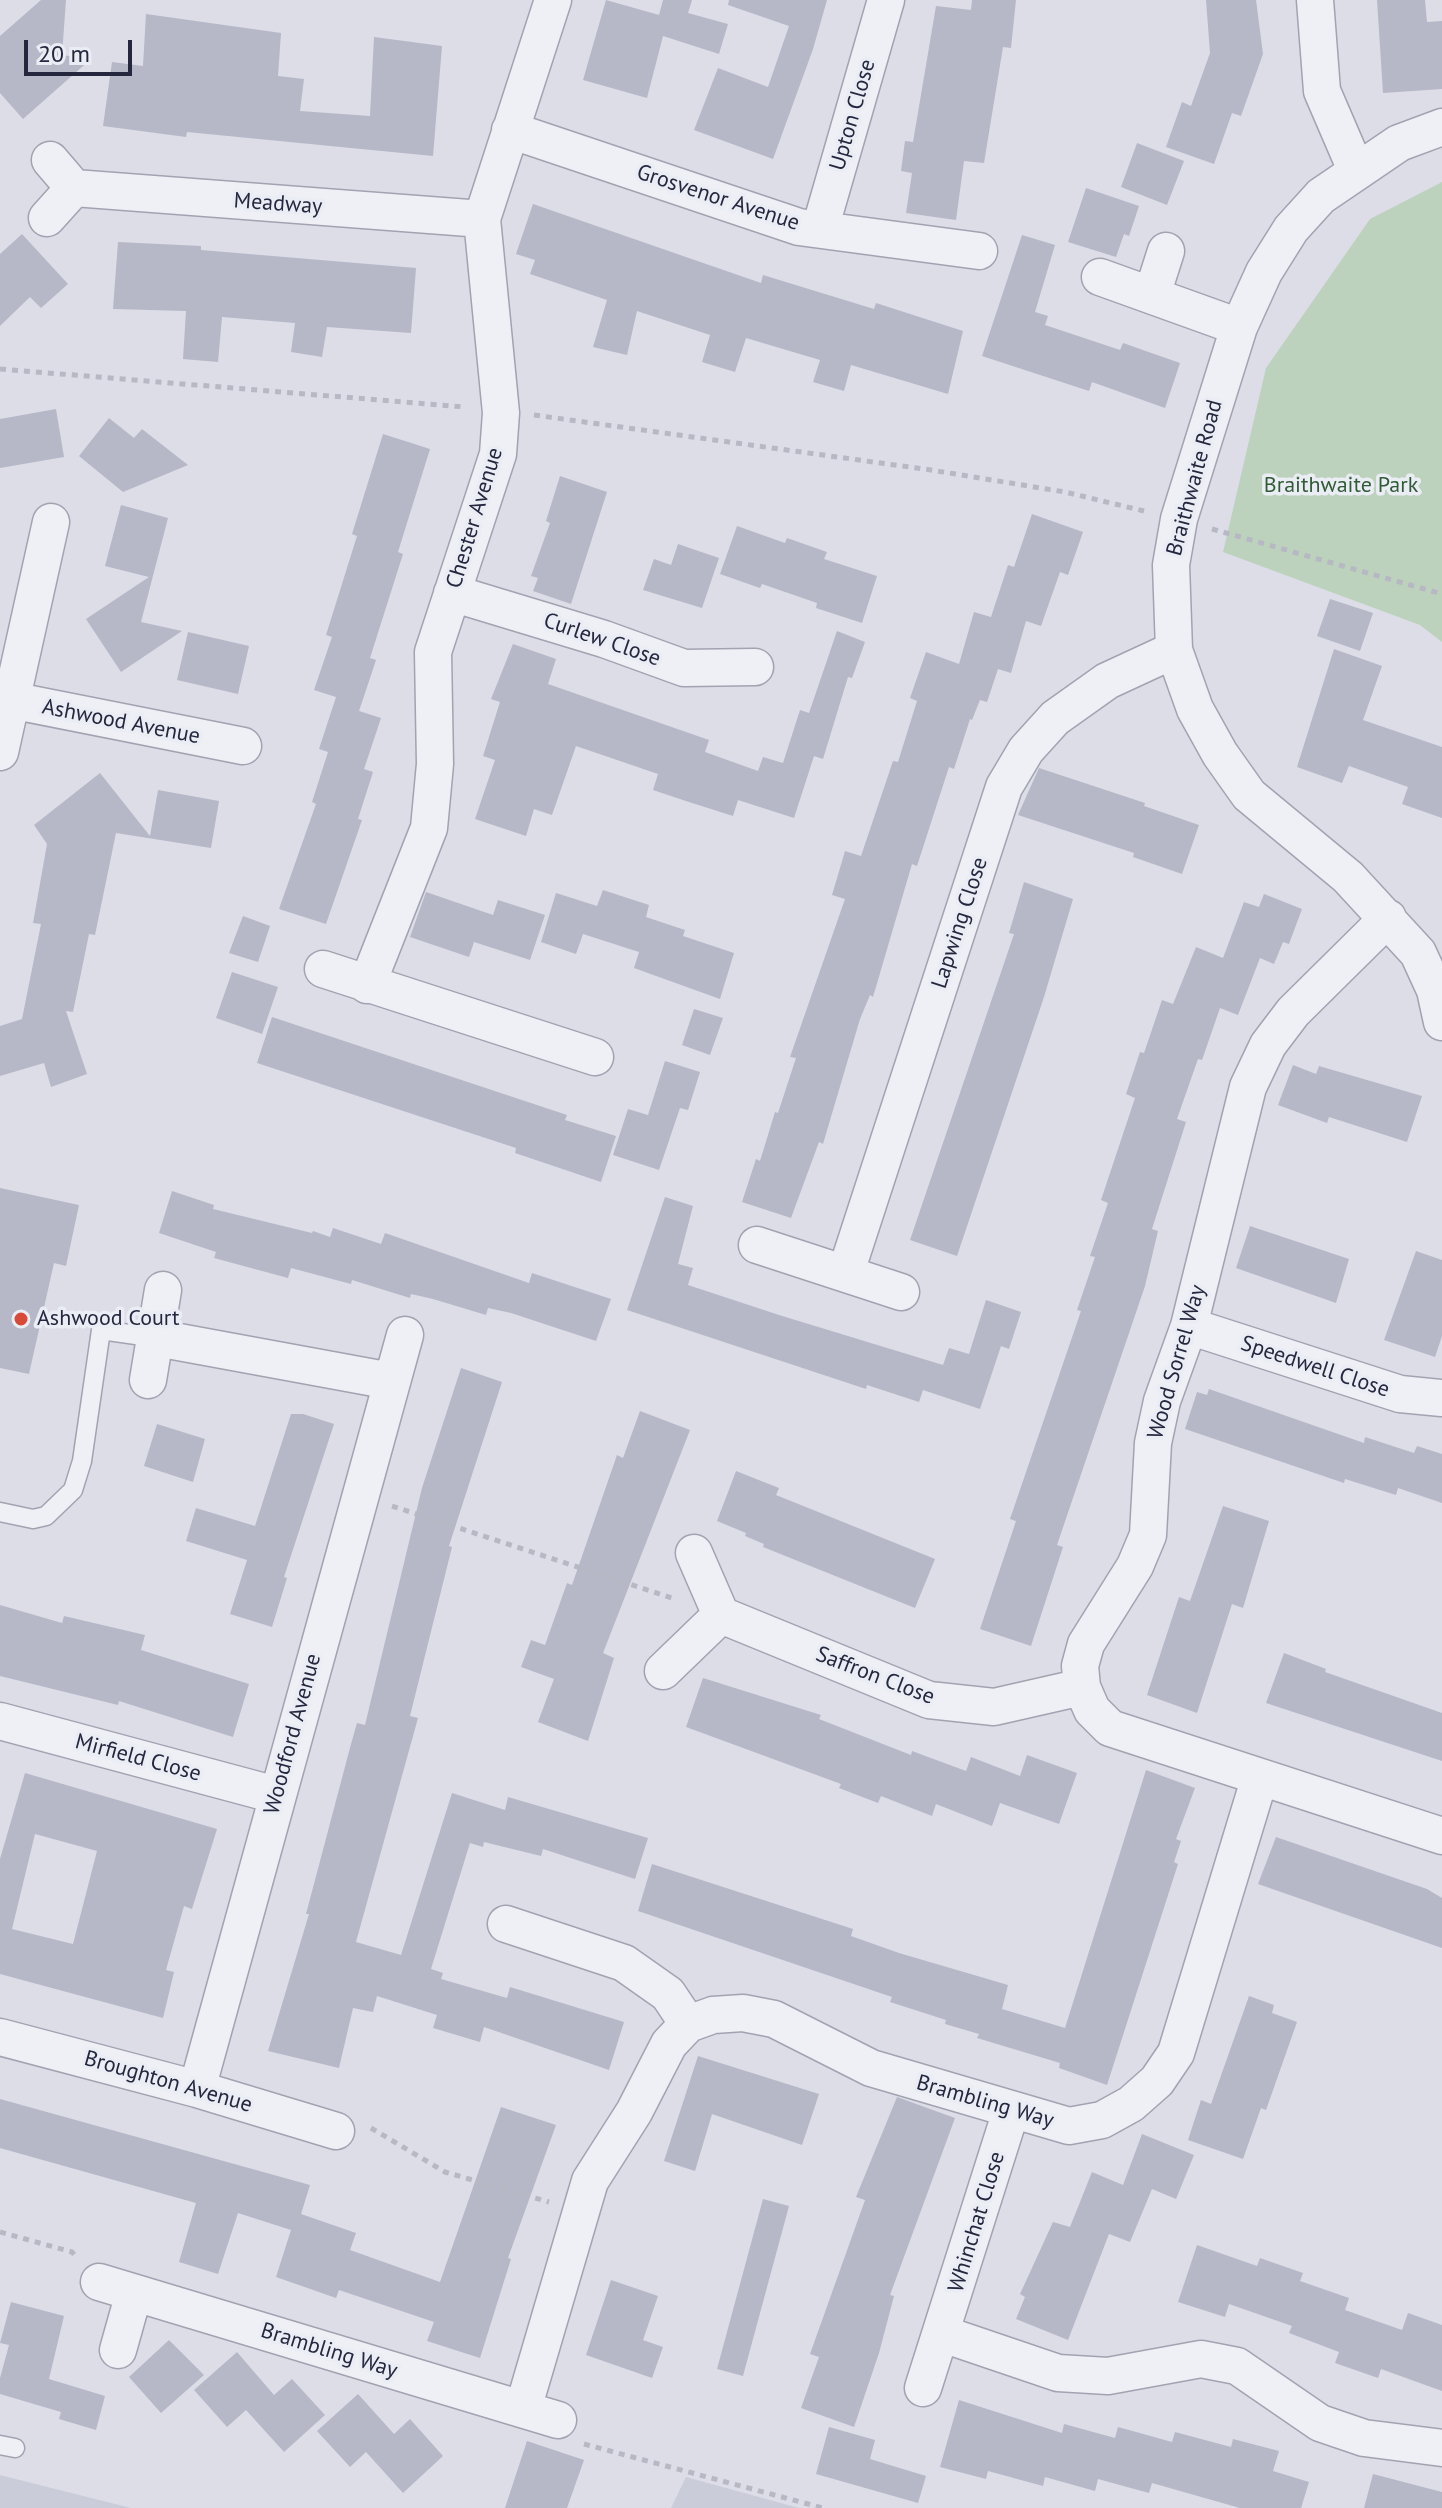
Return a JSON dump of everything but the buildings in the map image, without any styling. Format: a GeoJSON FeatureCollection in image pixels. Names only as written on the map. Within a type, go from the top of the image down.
{"type":"FeatureCollection","features":[{"type":"Feature","properties":{"kind":"street","name":"Chester Avenue"},"geometry":{"type":"LineString","coordinates":[[367,985],[429,828],[435,764],[433,652],[498,454],[501,413],[482,219],[553,0]]}},
{"type":"Feature","properties":{"kind":"street","name":"Upton Close"},"geometry":{"type":"LineString","coordinates":[[820,229],[886,0]]}},
{"type":"Feature","properties":{"kind":"street"},"geometry":{"type":"LineString","coordinates":[[1315,0],[1322,91],[1356,170]]}},
{"type":"Feature","properties":{"kind":"street","name":"Braithwaite Road"},"geometry":{"type":"LineString","coordinates":[[1442,127],[1399,143],[1321,196],[1291,229],[1264,272],[1239,327],[1179,519],[1171,565],[1174,650],[1195,709],[1220,754],[1249,795],[1348,877],[1418,953],[1435,990],[1442,1022]]}},
{"type":"Feature","properties":{"kind":"street","name":"Grosvenor Avenue"},"geometry":{"type":"LineString","coordinates":[[510,130],[799,227],[979,251]]}},
{"type":"Feature","properties":{"kind":"street"},"geometry":{"type":"LineString","coordinates":[[47,218],[74,188],[50,160]]}},
{"type":"Feature","properties":{"kind":"street","name":"Meadway"},"geometry":{"type":"LineString","coordinates":[[74,188],[482,219]]}},
{"type":"Feature","properties":{"kind":"street"},"geometry":{"type":"LineString","coordinates":[[1152,295],[1166,251]]}},
{"type":"Feature","properties":{"kind":"street"},"geometry":{"type":"LineString","coordinates":[[1100,277],[1239,327]]}},
{"type":"Feature","properties":{"kind":"street"},"geometry":{"type":"LineString","coordinates":[[0,752],[5,698],[51,522]]}},
{"type":"Feature","properties":{"kind":"street","name":"Curlew Close"},"geometry":{"type":"LineString","coordinates":[[452,593],[604,639],[684,668],[755,667]]}},
{"type":"Feature","properties":{"kind":"street","name":"Lapwing Close"},"geometry":{"type":"LineString","coordinates":[[846,1272],[1004,787],[1026,750],[1067,708],[1107,681],[1174,650]]}},
{"type":"Feature","properties":{"kind":"street","name":"Ashwood Avenue"},"geometry":{"type":"LineString","coordinates":[[5,698],[243,746]]}},
{"type":"Feature","properties":{"kind":"street","name":"Wood Sorrel Way"},"geometry":{"type":"LineString","coordinates":[[1082,1687],[1080,1666],[1086,1644],[1135,1566],[1148,1535],[1153,1443],[1162,1401],[1189,1326],[1248,1087],[1262,1059],[1293,1012],[1388,918]]}},
{"type":"Feature","properties":{"kind":"street"},"geometry":{"type":"LineString","coordinates":[[323,969],[595,1057]]}},
{"type":"Feature","properties":{"kind":"street"},"geometry":{"type":"LineString","coordinates":[[757,1245],[901,1292]]}},
{"type":"Feature","properties":{"kind":"street"},"geometry":{"type":"LineString","coordinates":[[148,1380],[163,1290]]}},
{"type":"Feature","properties":{"kind":"street","name":"Speedwell Close"},"geometry":{"type":"LineString","coordinates":[[1189,1326],[1400,1394],[1442,1398]]}},
{"type":"Feature","properties":{"kind":"street","name":"Woodford Avenue"},"geometry":{"type":"LineString","coordinates":[[197,2089],[405,1335]]}},
{"type":"Feature","properties":{"kind":"street"},"geometry":{"type":"LineString","coordinates":[[157,1338],[391,1381]]}},
{"type":"Feature","properties":{"kind":"street"},"geometry":{"type":"LineString","coordinates":[[663,1671],[721,1615],[694,1553]]}},
{"type":"Feature","properties":{"kind":"street","name":"Saffron Close"},"geometry":{"type":"LineString","coordinates":[[721,1615],[929,1700],[994,1707],[1082,1687]]}},
{"type":"Feature","properties":{"kind":"street"},"geometry":{"type":"LineString","coordinates":[[1082,1687],[1092,1710],[1110,1728],[1259,1780],[1442,1836]]}},
{"type":"Feature","properties":{"kind":"street","name":"Mirfield Close"},"geometry":{"type":"LineString","coordinates":[[0,1721],[276,1795]]}},
{"type":"Feature","properties":{"kind":"street","name":"Brambling Way"},"geometry":{"type":"LineString","coordinates":[[688,2024],[713,2015],[743,2013],[774,2019],[871,2068],[1069,2126],[1102,2120],[1131,2104],[1157,2081],[1176,2053],[1259,1780]]}},
{"type":"Feature","properties":{"kind":"street"},"geometry":{"type":"LineString","coordinates":[[506,1924],[624,1963],[668,1994],[688,2024],[669,2044],[634,2112],[590,2181],[523,2409]]}},
{"type":"Feature","properties":{"kind":"street","name":"Broughton Avenue"},"geometry":{"type":"LineString","coordinates":[[0,2037],[197,2089],[336,2131]]}},
{"type":"Feature","properties":{"kind":"street","name":"Whinchat Close"},"geometry":{"type":"LineString","coordinates":[[923,2388],[943,2334],[1011,2111]]}},
{"type":"Feature","properties":{"kind":"street","name":"Brambling Way"},"geometry":{"type":"LineString","coordinates":[[99,2282],[558,2420]]}},
{"type":"Feature","properties":{"kind":"street"},"geometry":{"type":"LineString","coordinates":[[118,2350],[134,2293]]}},
{"type":"Feature","properties":{"kind":"street"},"geometry":{"type":"LineString","coordinates":[[943,2334],[1058,2373],[1108,2376],[1201,2359],[1237,2366],[1320,2423],[1364,2438],[1442,2448]]}},
{"type":"Feature","properties":{"kind":"lane"},"geometry":{"type":"LineString","coordinates":[[0,1512],[33,1519],[46,1516],[73,1490],[82,1461],[101,1330],[157,1338]]}},
{"type":"Feature","properties":{"kind":"path"},"geometry":{"type":"LineString","coordinates":[[0,369],[522,413],[931,470],[1065,492],[1179,519],[1442,594]]}},
{"type":"Feature","properties":{"kind":"path"},"geometry":{"type":"LineString","coordinates":[[359,1495],[721,1615]]}},
{"type":"Feature","properties":{"kind":"path"},"geometry":{"type":"LineString","coordinates":[[336,2131],[355,2125],[372,2128],[445,2172],[581,2212]]}},
{"type":"Feature","properties":{"kind":"path"},"geometry":{"type":"LineString","coordinates":[[0,2232],[72,2252],[99,2282]]}},
{"type":"Feature","properties":{"kind":"path"},"geometry":{"type":"LineString","coordinates":[[558,2420],[570,2440],[823,2508]]}},
{"type":"Feature","properties":{"kind":"shaded area"},"geometry":{"type":"Polygon","coordinates":[[[0,2475],[131,2508],[0,2508],[0,2475]]]}},
{"type":"Feature","properties":{"kind":"shaded area"},"geometry":{"type":"Polygon","coordinates":[[[686,2477],[799,2508],[671,2508],[686,2477]]]}},
{"type":"Feature","properties":{"kind":"green space","name":"Braithwaite Park"},"geometry":{"type":"Polygon","coordinates":[[[1442,182],[1442,642],[1420,625],[1223,552],[1266,368],[1370,219],[1442,182]]]}},
{"type":"Feature","properties":{"kind":"place","name":"Ashwood Court"},"geometry":{"type":"Point","coordinates":[21,1319]}}]}
